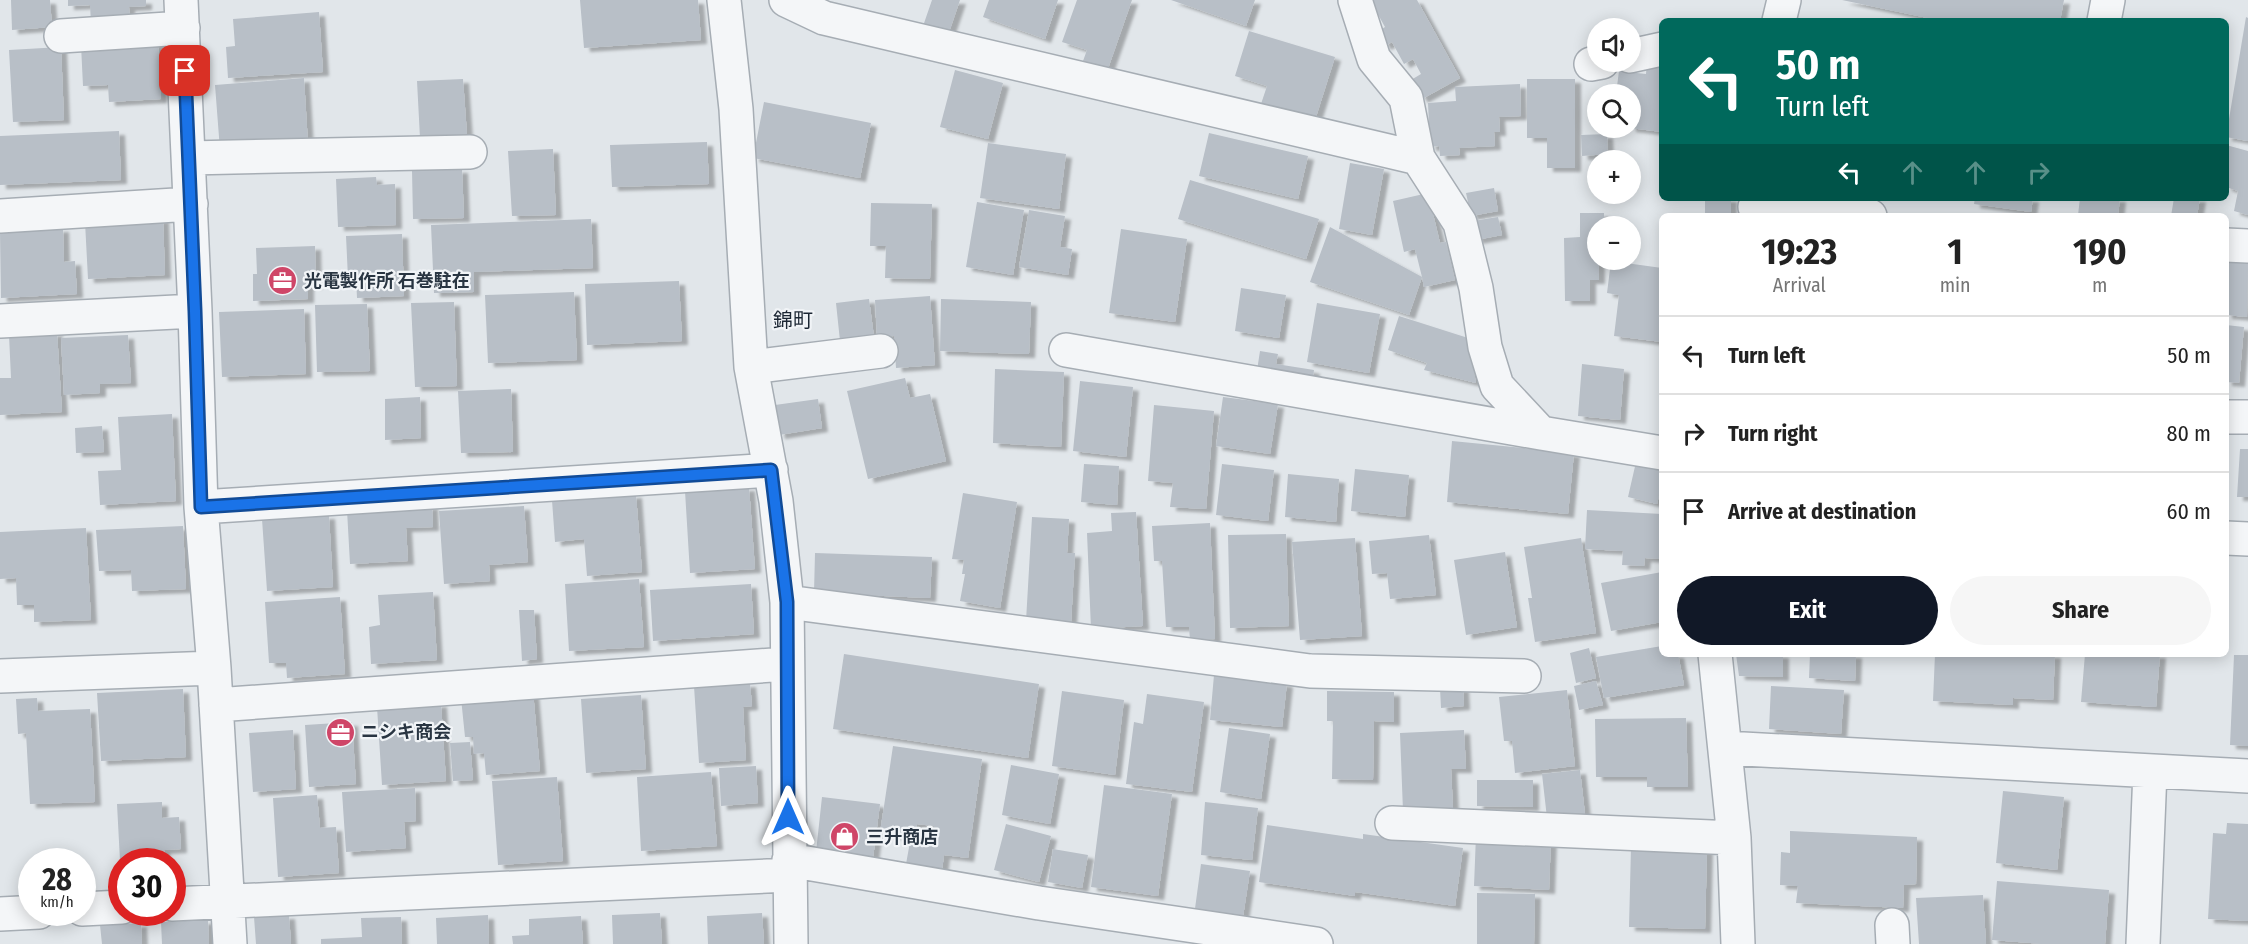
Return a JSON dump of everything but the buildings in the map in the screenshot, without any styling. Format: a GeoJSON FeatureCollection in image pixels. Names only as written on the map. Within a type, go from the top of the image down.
{"type":"FeatureCollection","features":[{"type":"Feature","properties":{"kind":"street"},"geometry":{"type":"LineString","coordinates":[[724,0],[736,109],[751,367],[771,470],[787,602],[791,944]]}},
{"type":"Feature","properties":{"kind":"street"},"geometry":{"type":"LineString","coordinates":[[786,0],[824,18],[1418,158]]}},
{"type":"Feature","properties":{"kind":"street"},"geometry":{"type":"LineString","coordinates":[[1355,0],[1374,59],[1406,98],[1418,158],[1460,223],[1476,288],[1485,347],[1497,386],[1541,433]]}},
{"type":"Feature","properties":{"kind":"street"},"geometry":{"type":"LineString","coordinates":[[1780,18],[1784,0]]}},
{"type":"Feature","properties":{"kind":"street"},"geometry":{"type":"LineString","coordinates":[[2105,18],[2108,0]]}},
{"type":"Feature","properties":{"kind":"street"},"geometry":{"type":"LineString","coordinates":[[61,36],[182,14],[201,507],[214,668],[231,944]]}},
{"type":"Feature","properties":{"kind":"street"},"geometry":{"type":"LineString","coordinates":[[1641,54],[1659,50]]}},
{"type":"Feature","properties":{"kind":"street"},"geometry":{"type":"LineString","coordinates":[[189,158],[470,152]]}},
{"type":"Feature","properties":{"kind":"street"},"geometry":{"type":"LineString","coordinates":[[0,216],[191,204]]}},
{"type":"Feature","properties":{"kind":"street"},"geometry":{"type":"LineString","coordinates":[[1756,207],[1832,213]]}},
{"type":"Feature","properties":{"kind":"street"},"geometry":{"type":"LineString","coordinates":[[2229,245],[2248,246]]}},
{"type":"Feature","properties":{"kind":"street"},"geometry":{"type":"LineString","coordinates":[[0,321],[195,311]]}},
{"type":"Feature","properties":{"kind":"street"},"geometry":{"type":"LineString","coordinates":[[1066,350],[1659,453]]}},
{"type":"Feature","properties":{"kind":"street"},"geometry":{"type":"LineString","coordinates":[[751,367],[881,351]]}},
{"type":"Feature","properties":{"kind":"street"},"geometry":{"type":"LineString","coordinates":[[2229,417],[2248,417]]}},
{"type":"Feature","properties":{"kind":"street"},"geometry":{"type":"LineString","coordinates":[[201,507],[771,470]]}},
{"type":"Feature","properties":{"kind":"street"},"geometry":{"type":"LineString","coordinates":[[2229,538],[2248,538]]}},
{"type":"Feature","properties":{"kind":"street"},"geometry":{"type":"LineString","coordinates":[[787,602],[1311,671],[1524,676]]}},
{"type":"Feature","properties":{"kind":"street"},"geometry":{"type":"LineString","coordinates":[[1715,657],[1734,838],[1738,944]]}},
{"type":"Feature","properties":{"kind":"street"},"geometry":{"type":"LineString","coordinates":[[216,705],[787,664]]}},
{"type":"Feature","properties":{"kind":"street"},"geometry":{"type":"LineString","coordinates":[[0,676],[214,668]]}},
{"type":"Feature","properties":{"kind":"street"},"geometry":{"type":"LineString","coordinates":[[1725,748],[2248,776]]}},
{"type":"Feature","properties":{"kind":"street"},"geometry":{"type":"LineString","coordinates":[[2142,944],[2150,771]]}},
{"type":"Feature","properties":{"kind":"street"},"geometry":{"type":"LineString","coordinates":[[1392,823],[1734,838]]}},
{"type":"Feature","properties":{"kind":"street"},"geometry":{"type":"LineString","coordinates":[[186,903],[789,868],[1316,944]]}},
{"type":"Feature","properties":{"kind":"street"},"geometry":{"type":"LineString","coordinates":[[0,914],[18,913]]}},
{"type":"Feature","properties":{"kind":"place","name":"光電製作所 石巻駐在"},"geometry":{"type":"Point","coordinates":[283,281]}},
{"type":"Feature","properties":{"kind":"place","name":"ニシキ商会"},"geometry":{"type":"Point","coordinates":[340,732]}},
{"type":"Feature","properties":{"kind":"place","name":"三升商店"},"geometry":{"type":"Point","coordinates":[845,837]}},
{"type":"Feature","properties":{"kind":"district","name":"錦町"},"geometry":{"type":"Point","coordinates":[793,320]}},
{"type":"Feature","properties":{"kind":"route"},"geometry":{"type":"LineString","coordinates":[[185,71],[201,507],[771,470],[787,602],[788,817]]}}]}
